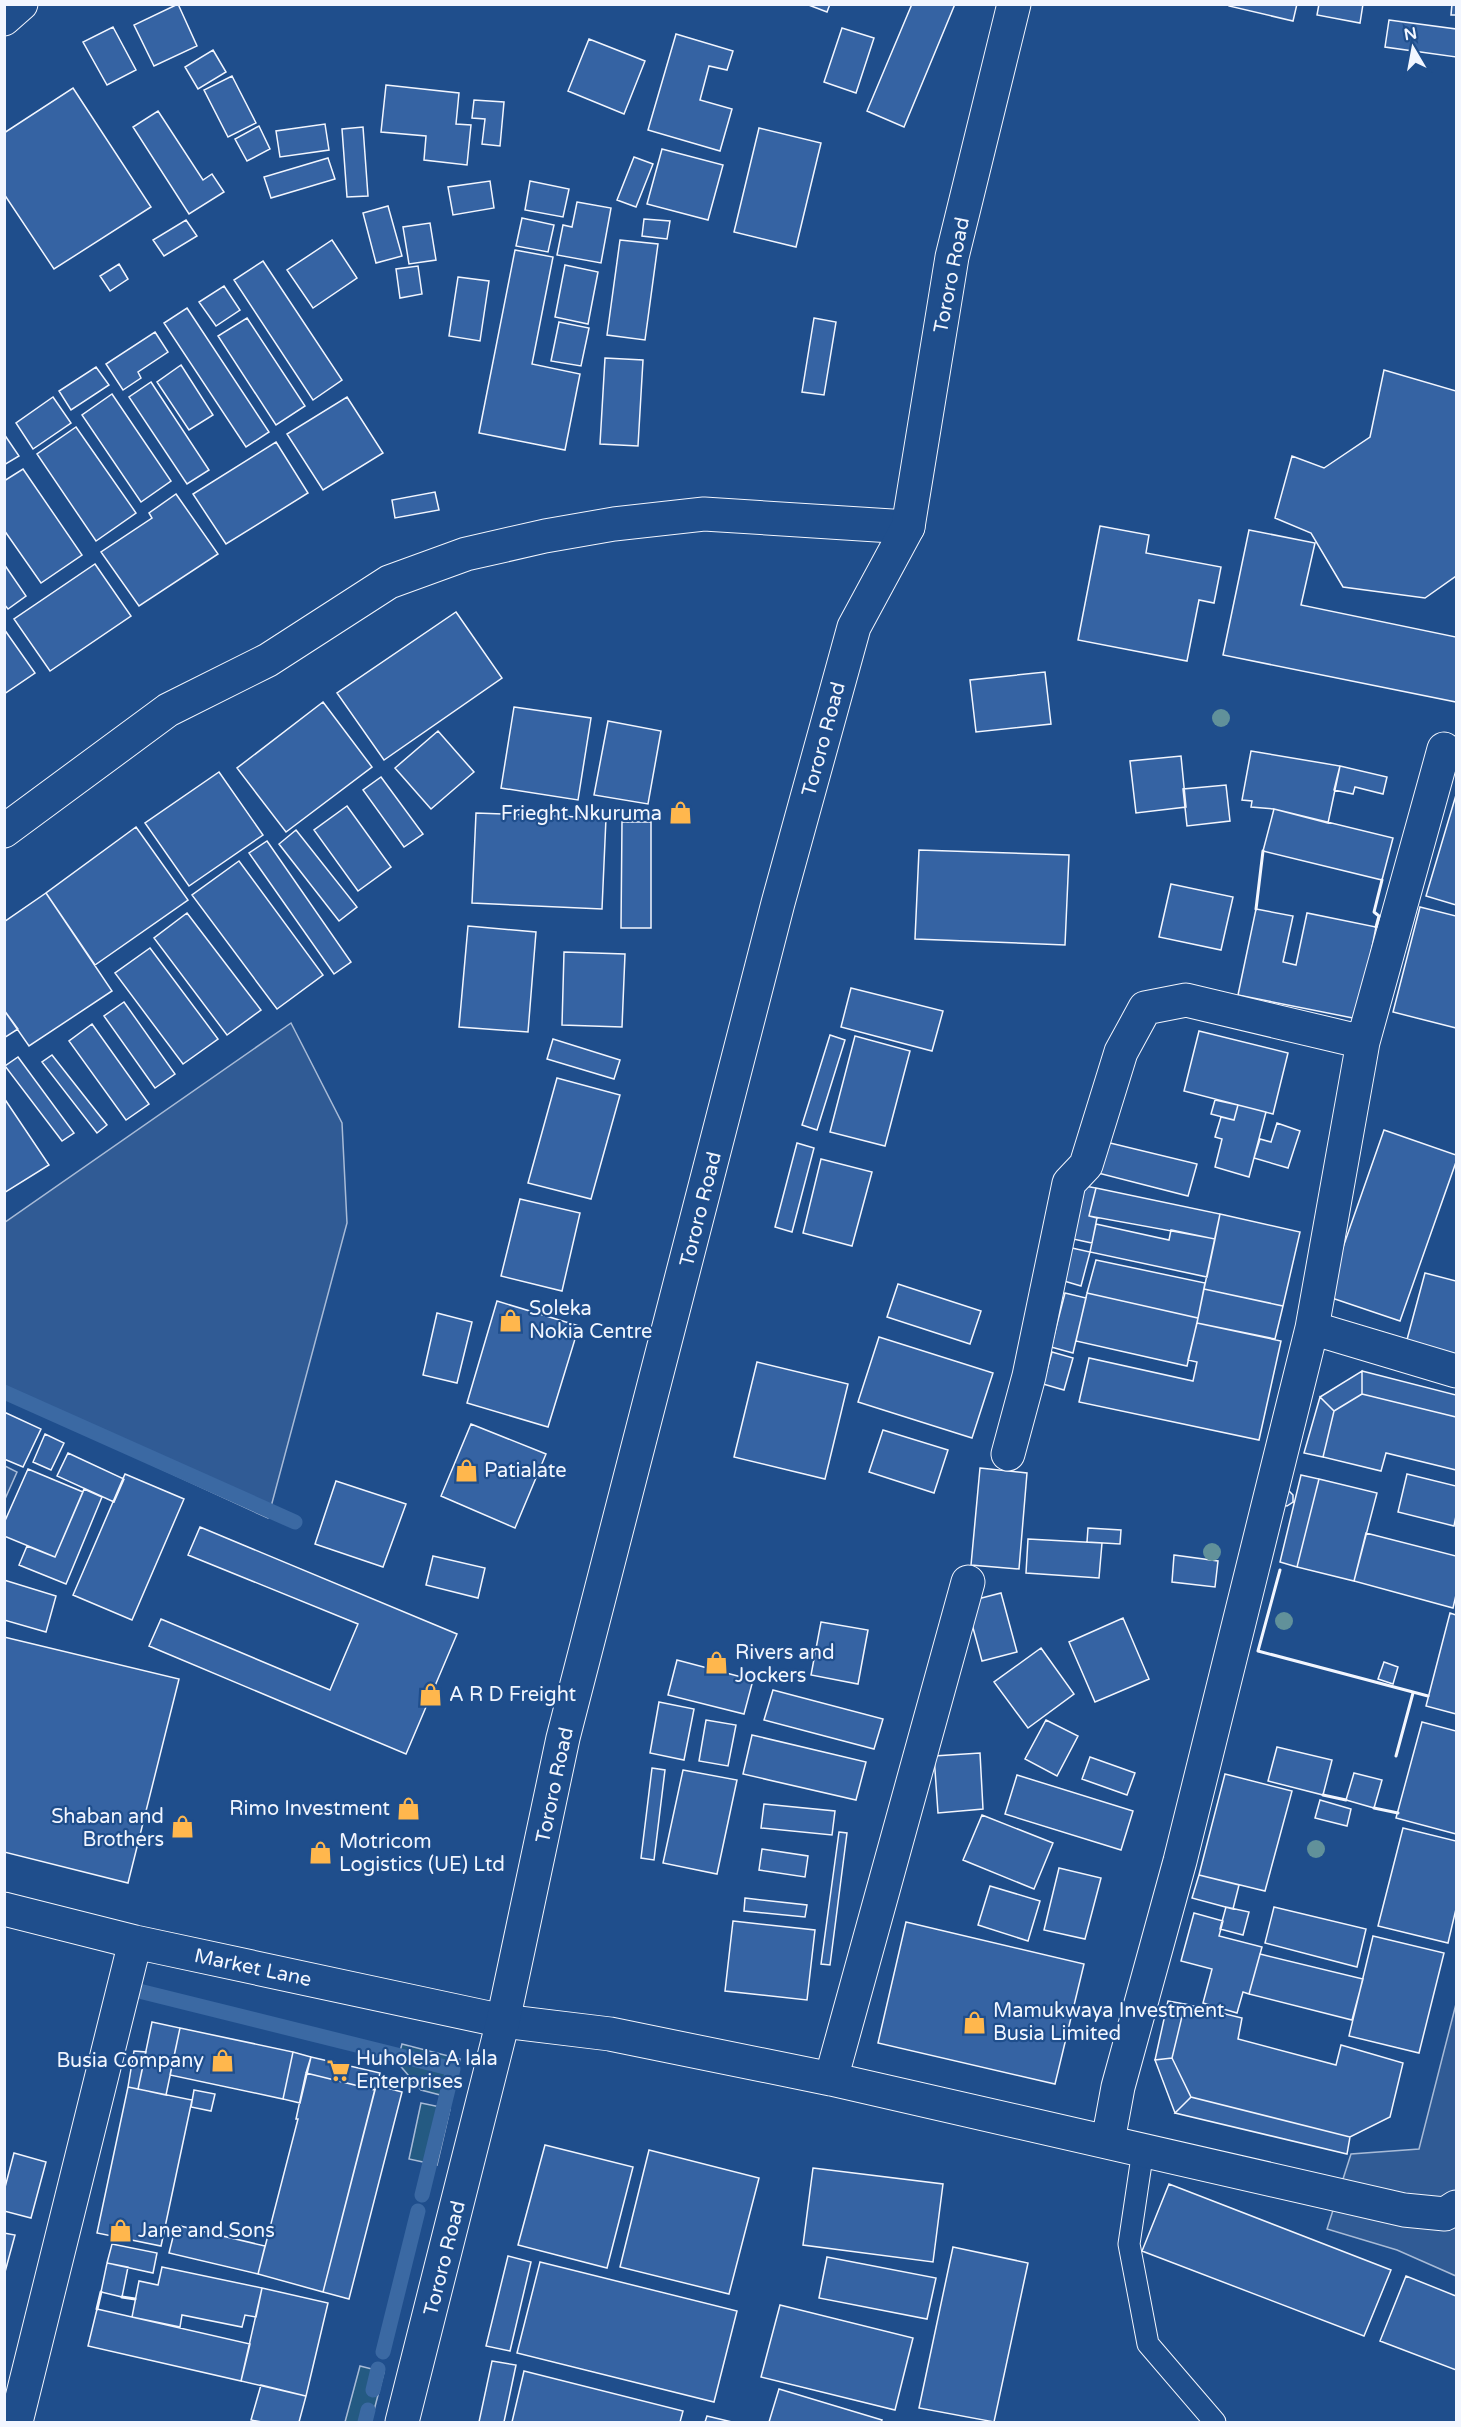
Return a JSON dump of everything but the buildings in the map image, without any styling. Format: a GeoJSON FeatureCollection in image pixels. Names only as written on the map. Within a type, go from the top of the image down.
{"type":"FeatureCollection","features":[{"type":"Feature","properties":{"kind":"street"},"geometry":{"type":"LineString","coordinates":[[4,19],[21,4]]}},
{"type":"Feature","properties":{"kind":"street","name":"Tororo Road"},"geometry":{"type":"LineString","coordinates":[[402,2422],[503,2021],[563,1738],[781,892],[854,627],[908,527],[952,257],[1014,4]]}},
{"type":"Feature","properties":{"kind":"street"},"geometry":{"type":"LineString","coordinates":[[6,828],[168,710],[268,660],[390,582],[466,554],[545,536],[614,524],[704,514],[908,527]]}},
{"type":"Feature","properties":{"kind":"street"},"geometry":{"type":"LineString","coordinates":[[1108,2142],[1118,2087],[1180,1861],[1312,1328],[1363,1042],[1444,749]]}},
{"type":"Feature","properties":{"kind":"street"},"geometry":{"type":"LineString","coordinates":[[1008,1454],[1029,1376],[1069,1184],[1086,1165],[1121,1052],[1145,1008],[1186,1000],[1363,1042]]}},
{"type":"Feature","properties":{"kind":"street"},"geometry":{"type":"LineString","coordinates":[[1312,1328],[1456,1371]]}},
{"type":"Feature","properties":{"kind":"street"},"geometry":{"type":"LineString","coordinates":[[831,2079],[968,1582]]}},
{"type":"Feature","properties":{"kind":"street","name":"Market Lane"},"geometry":{"type":"LineString","coordinates":[[4,1910],[135,1942],[503,2021],[610,2034],[831,2079],[1404,2210],[1445,2214],[1456,2207]]}},
{"type":"Feature","properties":{"kind":"street"},"geometry":{"type":"LineString","coordinates":[[16,2422],[135,1942]]}},
{"type":"Feature","properties":{"kind":"lane"},"geometry":{"type":"LineString","coordinates":[[1143,2150],[1129,2244],[1148,2344],[1215,2422]]}},
{"type":"Feature","properties":{"kind":"shaded area"},"geometry":{"type":"Polygon","coordinates":[[[291,1023],[342,1123],[347,1223],[268,1518],[5,1397],[4,1223],[291,1023]]]}},
{"type":"Feature","properties":{"kind":"shaded area"},"geometry":{"type":"Polygon","coordinates":[[[5,1466],[17,1472],[5,1499],[5,1466]]]}},
{"type":"Feature","properties":{"kind":"shaded area"},"geometry":{"type":"Polygon","coordinates":[[[1456,2004],[1456,2276],[1397,2250],[1327,2229],[1351,2154],[1419,2149],[1456,2004]]]}},
{"type":"Feature","properties":{"kind":"shaded area"},"geometry":{"type":"Polygon","coordinates":[[[402,2044],[460,2059],[452,2098],[421,2090],[397,2062],[402,2044]]]}},
{"type":"Feature","properties":{"kind":"shaded area"},"geometry":{"type":"Polygon","coordinates":[[[421,2103],[450,2109],[437,2165],[409,2159],[421,2103]]]}},
{"type":"Feature","properties":{"kind":"shaded area"},"geometry":{"type":"Polygon","coordinates":[[[360,2366],[384,2372],[371,2422],[345,2422],[360,2366]]]}},
{"type":"Feature","properties":{"kind":"waterway"},"geometry":{"type":"LineString","coordinates":[[4,1392],[295,1522]]}},
{"type":"Feature","properties":{"kind":"waterway"},"geometry":{"type":"LineString","coordinates":[[139,1991],[453,2069],[422,2195]]}},
{"type":"Feature","properties":{"kind":"waterway"},"geometry":{"type":"LineString","coordinates":[[383,2352],[418,2211]]}},
{"type":"Feature","properties":{"kind":"waterway"},"geometry":{"type":"LineString","coordinates":[[373,2390],[378,2369]]}},
{"type":"Feature","properties":{"kind":"waterway"},"geometry":{"type":"LineString","coordinates":[[365,2422],[368,2410]]}},
{"type":"Feature","properties":{"kind":"wall"},"geometry":{"type":"LineString","coordinates":[[1256,909],[1263,851]]}},
{"type":"Feature","properties":{"kind":"wall"},"geometry":{"type":"LineString","coordinates":[[1376,927],[1379,916],[1374,912],[1382,880]]}},
{"type":"Feature","properties":{"kind":"wall"},"geometry":{"type":"LineString","coordinates":[[1280,1570],[1258,1651],[1428,1696]]}},
{"type":"Feature","properties":{"kind":"wall"},"geometry":{"type":"LineString","coordinates":[[1396,1756],[1413,1693]]}},
{"type":"Feature","properties":{"kind":"wall"},"geometry":{"type":"LineString","coordinates":[[1323,1795],[1346,1800]]}},
{"type":"Feature","properties":{"kind":"wall"},"geometry":{"type":"LineString","coordinates":[[1374,1808],[1398,1813]]}},
{"type":"Feature","properties":{"kind":"wall"},"geometry":{"type":"LineString","coordinates":[[97,2309],[101,2292]]}},
{"type":"Feature","properties":{"kind":"wall"},"geometry":{"type":"LineString","coordinates":[[122,2297],[135,2299]]}},
{"type":"Feature","properties":{"kind":"place","name":"Frieght Nkuruma"},"geometry":{"type":"Point","coordinates":[680,813]}},
{"type":"Feature","properties":{"kind":"place","name":"Soleka Nokia Centre"},"geometry":{"type":"Point","coordinates":[511,1320]}},
{"type":"Feature","properties":{"kind":"place","name":"Patialate"},"geometry":{"type":"Point","coordinates":[466,1470]}},
{"type":"Feature","properties":{"kind":"place","name":"Rivers and Jockers"},"geometry":{"type":"Point","coordinates":[717,1663]}},
{"type":"Feature","properties":{"kind":"place","name":"A R D Freight"},"geometry":{"type":"Point","coordinates":[431,1694]}},
{"type":"Feature","properties":{"kind":"place","name":"Rimo Investment"},"geometry":{"type":"Point","coordinates":[408,1808]}},
{"type":"Feature","properties":{"kind":"place","name":"Shaban and Brothers"},"geometry":{"type":"Point","coordinates":[182,1827]}},
{"type":"Feature","properties":{"kind":"place","name":"Motricom Logistics (UE) Ltd"},"geometry":{"type":"Point","coordinates":[321,1853]}},
{"type":"Feature","properties":{"kind":"place","name":"Mamukwaya Investment Busia Limited"},"geometry":{"type":"Point","coordinates":[975,2022]}},
{"type":"Feature","properties":{"kind":"place","name":"Busia Company"},"geometry":{"type":"Point","coordinates":[222,2060]}},
{"type":"Feature","properties":{"kind":"place","name":"Huholela A lala Enterprises"},"geometry":{"type":"Point","coordinates":[338,2070]}},
{"type":"Feature","properties":{"kind":"place","name":"Jane and Sons"},"geometry":{"type":"Point","coordinates":[120,2230]}}]}
